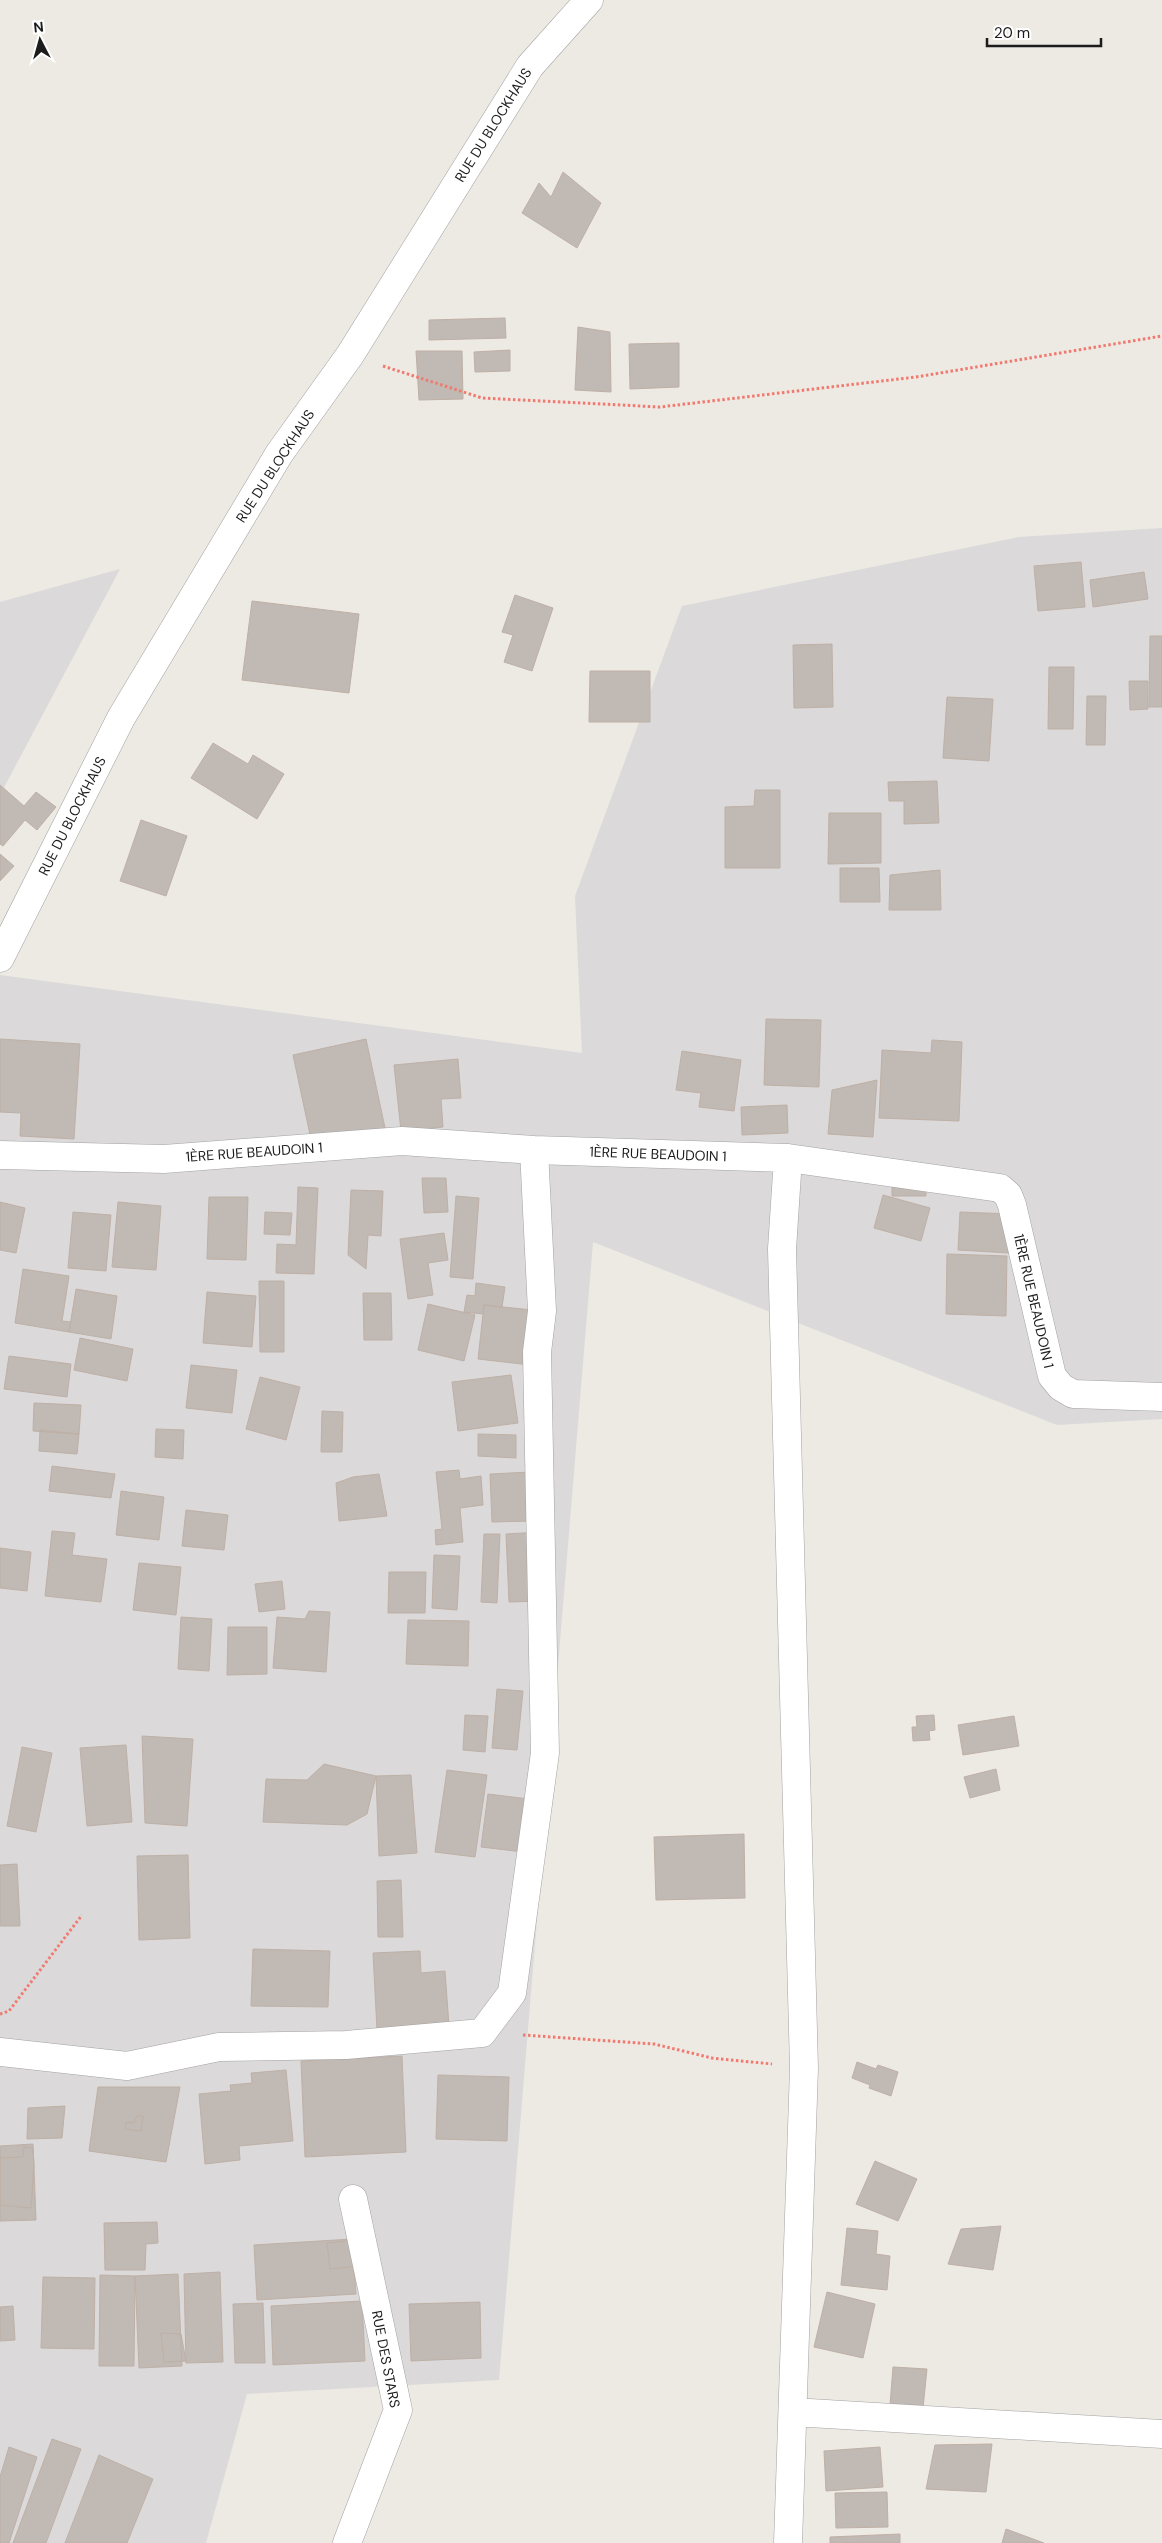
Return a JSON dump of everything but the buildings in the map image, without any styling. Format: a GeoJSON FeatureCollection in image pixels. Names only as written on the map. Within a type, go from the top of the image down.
{"type":"FeatureCollection","features":[{"type":"Feature","properties":{"kind":"street","name":"RUE DU BLOCKHAUS"},"geometry":{"type":"LineString","coordinates":[[0,958],[121,718],[279,454],[350,355],[530,66],[589,0]]}},
{"type":"Feature","properties":{"kind":"street","name":"1ÈRE RUE BEAUDOIN 1"},"geometry":{"type":"LineString","coordinates":[[0,1155],[164,1159],[402,1140],[534,1150],[788,1158],[1000,1188],[1008,1195],[1012,1205],[1052,1376],[1061,1387],[1074,1394],[1162,1397]]}},
{"type":"Feature","properties":{"kind":"street"},"geometry":{"type":"LineString","coordinates":[[0,2052],[127,2066],[219,2047],[346,2045],[482,2033],[512,1993],[545,1753],[538,1352],[542,1311],[534,1150]]}},
{"type":"Feature","properties":{"kind":"street"},"geometry":{"type":"LineString","coordinates":[[788,1158],[782,1249],[804,2068],[788,2543]]}},
{"type":"Feature","properties":{"kind":"street","name":"RUE DES STARS"},"geometry":{"type":"LineString","coordinates":[[347,2543],[398,2410],[353,2199]]}},
{"type":"Feature","properties":{"kind":"street"},"geometry":{"type":"LineString","coordinates":[[793,2412],[1162,2434]]}},
{"type":"Feature","properties":{"kind":"path"},"geometry":{"type":"LineString","coordinates":[[350,355],[482,398],[660,407],[916,377],[1162,336]]}},
{"type":"Feature","properties":{"kind":"path"},"geometry":{"type":"LineString","coordinates":[[0,2014],[9,2011],[82,1915]]}},
{"type":"Feature","properties":{"kind":"path"},"geometry":{"type":"LineString","coordinates":[[482,2033],[654,2044],[712,2058],[804,2068]]}},
{"type":"Feature","properties":{"kind":"shaded area"},"geometry":{"type":"Polygon","coordinates":[[[1162,528],[1162,1419],[1057,1425],[593,1242],[499,2380],[247,2394],[206,2543],[0,2543],[0,975],[582,1053],[575,896],[682,606],[1019,537],[1162,528]]]}},
{"type":"Feature","properties":{"kind":"shaded area"},"geometry":{"type":"Polygon","coordinates":[[[120,569],[0,795],[0,602],[120,569]]]}}]}
